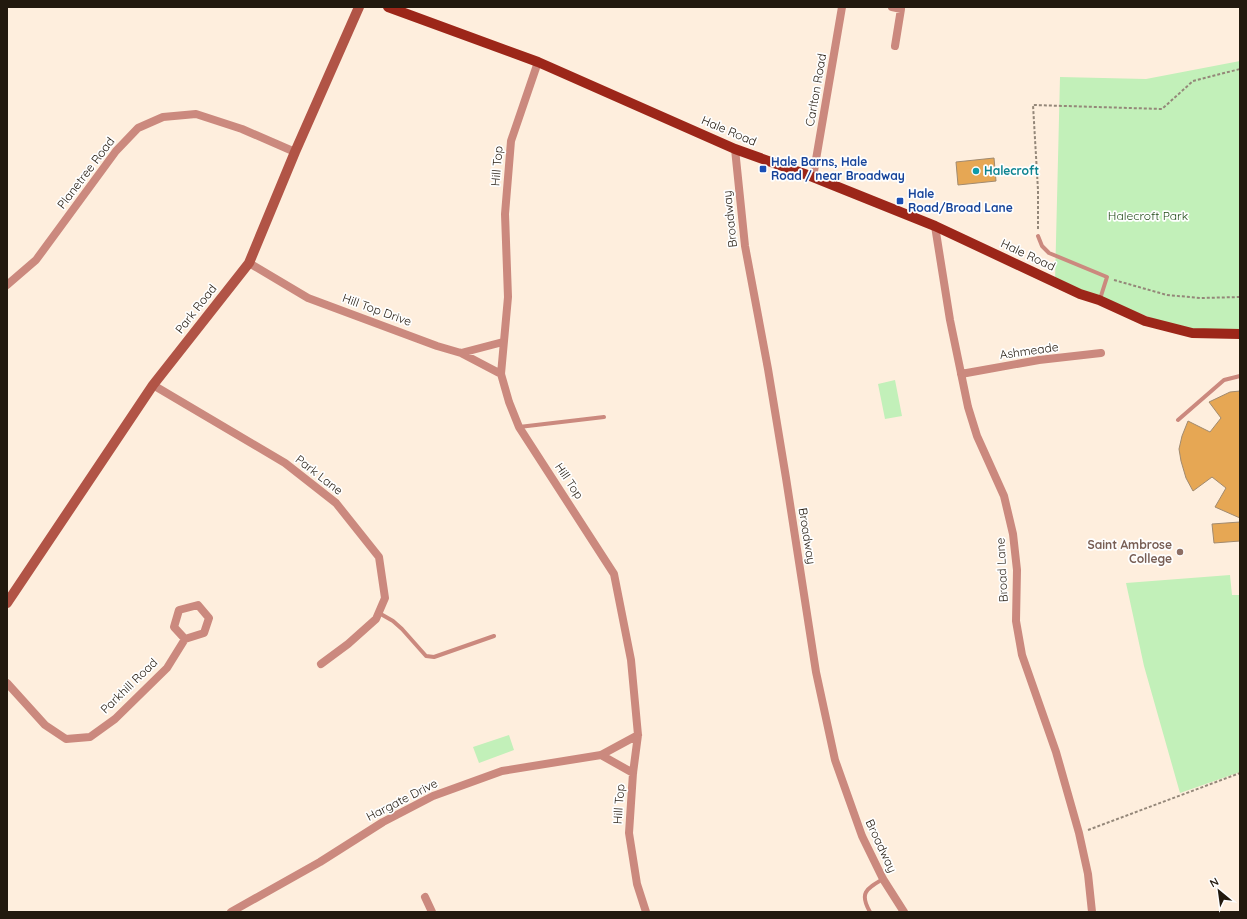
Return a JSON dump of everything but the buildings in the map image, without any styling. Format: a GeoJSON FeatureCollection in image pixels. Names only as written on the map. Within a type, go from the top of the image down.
{"type":"FeatureCollection","features":[{"type":"Feature","properties":{"kind":"main road","name":"Park Road"},"geometry":{"type":"LineString","coordinates":[[7,603],[153,385],[249,263],[295,152],[359,7]]}},
{"type":"Feature","properties":{"kind":"main road","name":"Hale Road"},"geometry":{"type":"LineString","coordinates":[[388,7],[538,62],[735,149],[813,177],[935,226],[1080,294],[1099,300],[1145,321],[1192,333],[1240,334]]}},
{"type":"Feature","properties":{"kind":"street","name":"Carlton Road"},"geometry":{"type":"LineString","coordinates":[[813,177],[842,7]]}},
{"type":"Feature","properties":{"kind":"street"},"geometry":{"type":"LineString","coordinates":[[892,7],[901,8],[896,46]]}},
{"type":"Feature","properties":{"kind":"street","name":"Hill Top"},"geometry":{"type":"LineString","coordinates":[[538,62],[512,141],[505,214],[508,297],[501,374],[518,427],[614,574],[631,660],[638,735],[633,773],[629,833],[637,884],[646,912]]}},
{"type":"Feature","properties":{"kind":"street","name":"Planetree Road"},"geometry":{"type":"LineString","coordinates":[[7,285],[36,260],[116,151],[138,128],[163,118],[196,114],[242,129],[295,152]]}},
{"type":"Feature","properties":{"kind":"street","name":"Broadway"},"geometry":{"type":"LineString","coordinates":[[735,149],[745,246],[768,369],[816,672],[835,760],[862,836],[883,879],[904,912]]}},
{"type":"Feature","properties":{"kind":"street","name":"Broad Lane"},"geometry":{"type":"LineString","coordinates":[[935,226],[950,320],[968,407],[977,436],[1004,496],[1013,534],[1017,570],[1016,622],[1022,655],[1056,752],[1079,834],[1088,874],[1092,912]]}},
{"type":"Feature","properties":{"kind":"street","name":"Hill Top Drive"},"geometry":{"type":"LineString","coordinates":[[249,263],[308,298],[461,353],[501,374]]}},
{"type":"Feature","properties":{"kind":"street"},"geometry":{"type":"LineString","coordinates":[[461,353],[503,342]]}},
{"type":"Feature","properties":{"kind":"street","name":"Ashmeade"},"geometry":{"type":"LineString","coordinates":[[961,374],[1039,360],[1101,353]]}},
{"type":"Feature","properties":{"kind":"street","name":"Park Lane"},"geometry":{"type":"LineString","coordinates":[[153,385],[284,463],[336,503],[379,557],[385,598],[376,619],[348,644],[321,664]]}},
{"type":"Feature","properties":{"kind":"street"},"geometry":{"type":"LineString","coordinates":[[198,605],[209,618],[204,633],[185,639],[174,627],[179,610],[198,605]]}},
{"type":"Feature","properties":{"kind":"street","name":"Parkhill Road"},"geometry":{"type":"LineString","coordinates":[[7,683],[45,725],[66,739],[90,737],[115,719],[166,668],[185,639]]}},
{"type":"Feature","properties":{"kind":"street","name":"Hargate Drive"},"geometry":{"type":"LineString","coordinates":[[234,911],[320,862],[383,822],[433,796],[502,771],[601,755],[638,735]]}},
{"type":"Feature","properties":{"kind":"street"},"geometry":{"type":"LineString","coordinates":[[601,755],[633,773]]}},
{"type":"Feature","properties":{"kind":"street"},"geometry":{"type":"LineString","coordinates":[[425,897],[432,912]]}},
{"type":"Feature","properties":{"kind":"lane"},"geometry":{"type":"LineString","coordinates":[[1038,236],[1042,246],[1049,253],[1107,277],[1099,300]]}},
{"type":"Feature","properties":{"kind":"lane"},"geometry":{"type":"LineString","coordinates":[[1178,420],[1224,380],[1240,376]]}},
{"type":"Feature","properties":{"kind":"lane"},"geometry":{"type":"LineString","coordinates":[[518,427],[604,417]]}},
{"type":"Feature","properties":{"kind":"lane"},"geometry":{"type":"LineString","coordinates":[[378,613],[393,621],[402,629],[426,656],[434,657],[494,636]]}},
{"type":"Feature","properties":{"kind":"lane"},"geometry":{"type":"LineString","coordinates":[[870,912],[864,901],[864,895],[867,890],[883,879]]}},
{"type":"Feature","properties":{"kind":"path"},"geometry":{"type":"LineString","coordinates":[[1038,236],[1038,190],[1033,105],[1162,109],[1193,81],[1240,69]]}},
{"type":"Feature","properties":{"kind":"path"},"geometry":{"type":"LineString","coordinates":[[1107,277],[1166,295],[1201,298],[1240,297]]}},
{"type":"Feature","properties":{"kind":"path"},"geometry":{"type":"LineString","coordinates":[[1079,834],[1240,773]]}},
{"type":"Feature","properties":{"kind":"green space","name":"Halecroft Park"},"geometry":{"type":"Polygon","coordinates":[[[1240,61],[1240,334],[1192,333],[1055,282],[1060,77],[1146,79],[1240,61]]]}},
{"type":"Feature","properties":{"kind":"green space"},"geometry":{"type":"Polygon","coordinates":[[[895,380],[902,416],[885,419],[878,384],[895,380]]]}},
{"type":"Feature","properties":{"kind":"green space"},"geometry":{"type":"Polygon","coordinates":[[[1230,575],[1232,595],[1240,595],[1240,772],[1180,793],[1144,666],[1126,583],[1230,575]]]}},
{"type":"Feature","properties":{"kind":"green space"},"geometry":{"type":"Polygon","coordinates":[[[509,735],[514,750],[479,763],[473,747],[509,735]]]}},
{"type":"Feature","properties":{"kind":"place","name":"Hale Barns, Hale Road / near Broadway"},"geometry":{"type":"Point","coordinates":[763,169]}},
{"type":"Feature","properties":{"kind":"place","name":"Halecroft"},"geometry":{"type":"Point","coordinates":[976,171]}},
{"type":"Feature","properties":{"kind":"place","name":"Hale Road/Broad Lane"},"geometry":{"type":"Point","coordinates":[900,201]}},
{"type":"Feature","properties":{"kind":"place","name":"Saint Ambrose College"},"geometry":{"type":"Point","coordinates":[1180,552]}}]}
